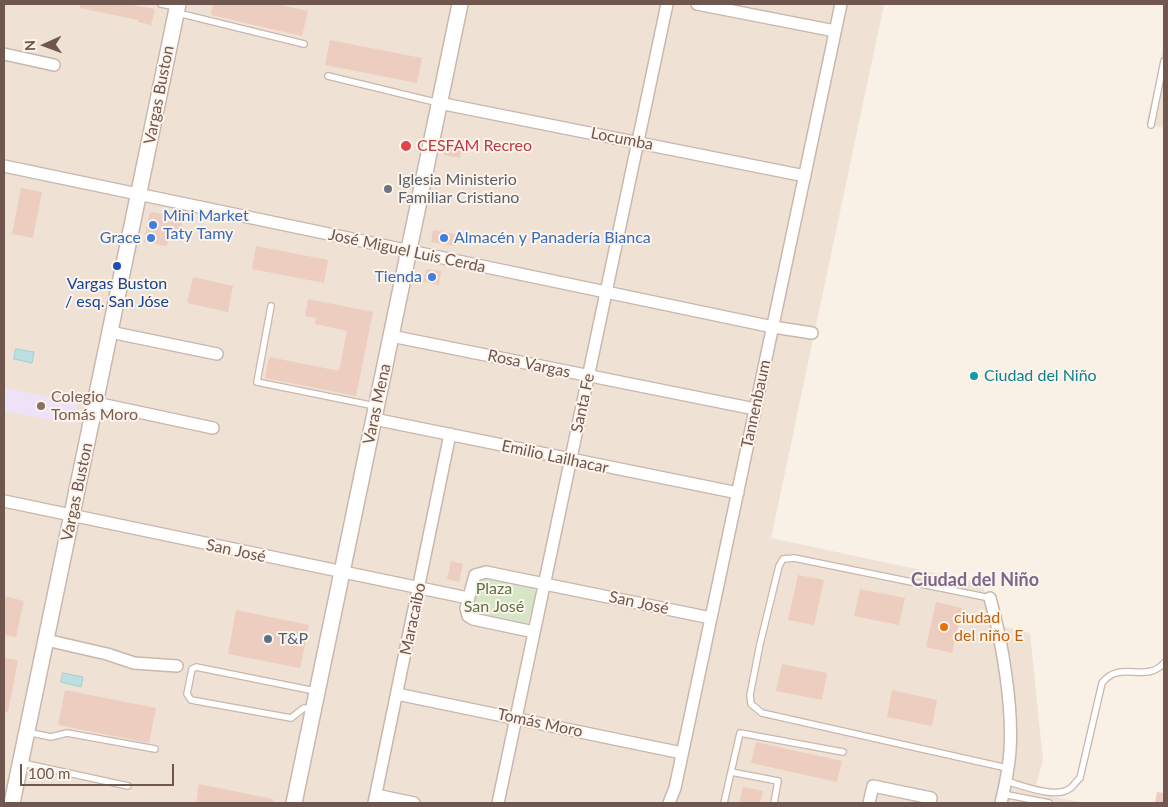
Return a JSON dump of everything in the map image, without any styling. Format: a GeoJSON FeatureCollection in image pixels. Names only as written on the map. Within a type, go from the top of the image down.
{"type":"FeatureCollection","features":[{"type":"Feature","properties":{"kind":"street","name":"Varas Mena"},"geometry":{"type":"LineString","coordinates":[[294,803],[460,4]]}},
{"type":"Feature","properties":{"kind":"street","name":"Santa Fe"},"geometry":{"type":"LineString","coordinates":[[498,803],[667,4]]}},
{"type":"Feature","properties":{"kind":"street"},"geometry":{"type":"LineString","coordinates":[[698,4],[835,31]]}},
{"type":"Feature","properties":{"kind":"street","name":"Tannenbaum"},"geometry":{"type":"LineString","coordinates":[[669,803],[675,788],[841,4]]}},
{"type":"Feature","properties":{"kind":"street","name":"Vargas Buston"},"geometry":{"type":"LineString","coordinates":[[12,803],[177,8]]}},
{"type":"Feature","properties":{"kind":"street"},"geometry":{"type":"LineString","coordinates":[[4,54],[54,65]]}},
{"type":"Feature","properties":{"kind":"street","name":"Locumba"},"geometry":{"type":"LineString","coordinates":[[439,103],[805,176]]}},
{"type":"Feature","properties":{"kind":"street","name":"José Miguel Luis Cerda"},"geometry":{"type":"LineString","coordinates":[[4,166],[606,293],[773,327],[812,332]]}},
{"type":"Feature","properties":{"kind":"street"},"geometry":{"type":"LineString","coordinates":[[110,332],[217,354]]}},
{"type":"Feature","properties":{"kind":"street","name":"Rosa Vargas"},"geometry":{"type":"LineString","coordinates":[[391,336],[755,409]]}},
{"type":"Feature","properties":{"kind":"street"},"geometry":{"type":"LineString","coordinates":[[96,403],[213,428]]}},
{"type":"Feature","properties":{"kind":"street","name":"Emilio Lailhacar"},"geometry":{"type":"LineString","coordinates":[[375,412],[450,434],[738,493]]}},
{"type":"Feature","properties":{"kind":"street","name":"Maracaibo"},"geometry":{"type":"LineString","coordinates":[[375,799],[450,434]]}},
{"type":"Feature","properties":{"kind":"street","name":"San José"},"geometry":{"type":"LineString","coordinates":[[4,501],[468,598],[474,576],[482,571],[711,618]]}},
{"type":"Feature","properties":{"kind":"street"},"geometry":{"type":"LineString","coordinates":[[468,598],[466,611],[471,618],[534,632]]}},
{"type":"Feature","properties":{"kind":"street"},"geometry":{"type":"LineString","coordinates":[[990,598],[998,626],[1008,699],[1010,750],[1002,798]]}},
{"type":"Feature","properties":{"kind":"street"},"geometry":{"type":"LineString","coordinates":[[46,640],[107,654],[134,663],[177,666]]}},
{"type":"Feature","properties":{"kind":"street","name":"Tomás Moro"},"geometry":{"type":"LineString","coordinates":[[397,694],[682,753]]}},
{"type":"Feature","properties":{"kind":"street"},"geometry":{"type":"LineString","coordinates":[[869,803],[873,786],[931,798],[930,803]]}},
{"type":"Feature","properties":{"kind":"street"},"geometry":{"type":"LineString","coordinates":[[375,799],[414,803]]}},
{"type":"Feature","properties":{"kind":"lane"},"geometry":{"type":"LineString","coordinates":[[161,4],[304,44]]}},
{"type":"Feature","properties":{"kind":"lane"},"geometry":{"type":"LineString","coordinates":[[1151,125],[1164,61]]}},
{"type":"Feature","properties":{"kind":"lane"},"geometry":{"type":"LineString","coordinates":[[328,76],[439,103]]}},
{"type":"Feature","properties":{"kind":"lane"},"geometry":{"type":"LineString","coordinates":[[271,306],[257,382],[375,412]]}},
{"type":"Feature","properties":{"kind":"lane"},"geometry":{"type":"LineString","coordinates":[[990,598],[794,558],[783,559],[779,566],[760,644],[750,695],[751,704],[762,713],[1007,768]]}},
{"type":"Feature","properties":{"kind":"lane"},"geometry":{"type":"LineString","coordinates":[[1006,781],[1043,791],[1062,792],[1069,789],[1080,778],[1102,683],[1107,677],[1120,671],[1149,673],[1164,663]]}},
{"type":"Feature","properties":{"kind":"lane"},"geometry":{"type":"LineString","coordinates":[[314,709],[304,708],[291,718],[191,700],[187,694],[192,669],[196,667],[317,692]]}},
{"type":"Feature","properties":{"kind":"lane"},"geometry":{"type":"LineString","coordinates":[[26,732],[51,737],[67,733],[155,749]]}},
{"type":"Feature","properties":{"kind":"lane"},"geometry":{"type":"LineString","coordinates":[[724,803],[740,733],[843,752]]}},
{"type":"Feature","properties":{"kind":"lane"},"geometry":{"type":"LineString","coordinates":[[20,763],[128,786]]}},
{"type":"Feature","properties":{"kind":"lane"},"geometry":{"type":"LineString","coordinates":[[731,772],[778,781],[774,803]]}},
{"type":"Feature","properties":{"kind":"lane"},"geometry":{"type":"LineString","coordinates":[[1002,798],[1049,803]]}},
{"type":"Feature","properties":{"kind":"shaded area"},"geometry":{"type":"Polygon","coordinates":[[[4,4],[884,4],[771,538],[981,583],[1001,626],[1030,633],[1043,760],[1034,793],[1084,803],[4,803],[4,4]]]}},
{"type":"Feature","properties":{"kind":"shaded area"},"geometry":{"type":"Polygon","coordinates":[[[1164,43],[1164,128],[1146,124],[1164,43]]]}},
{"type":"Feature","properties":{"kind":"shaded area","name":"Colegio Tomás Moro"},"geometry":{"type":"Polygon","coordinates":[[[4,388],[78,402],[74,424],[4,411],[4,388]]]}},
{"type":"Feature","properties":{"kind":"green space","name":"Plaza San José"},"geometry":{"type":"Polygon","coordinates":[[[483,577],[533,588],[536,593],[528,622],[524,624],[474,613],[472,605],[474,594],[483,577]]]}},
{"type":"Feature","properties":{"kind":"water"},"geometry":{"type":"Polygon","coordinates":[[[16,349],[34,352],[32,363],[14,359],[16,349]]]}},
{"type":"Feature","properties":{"kind":"water"},"geometry":{"type":"Polygon","coordinates":[[[63,673],[83,677],[81,687],[61,682],[63,673]]]}},
{"type":"Feature","properties":{"kind":"building"},"geometry":{"type":"Polygon","coordinates":[[[80,4],[126,4],[155,9],[151,25],[138,22],[138,20],[80,8],[80,4]]]}},
{"type":"Feature","properties":{"kind":"building"},"geometry":{"type":"Polygon","coordinates":[[[213,4],[276,4],[308,11],[302,36],[211,15],[213,4]]]}},
{"type":"Feature","properties":{"kind":"building"},"geometry":{"type":"Polygon","coordinates":[[[330,40],[422,58],[417,83],[325,65],[330,40]]]}},
{"type":"Feature","properties":{"kind":"building"},"geometry":{"type":"Polygon","coordinates":[[[446,141],[462,145],[460,158],[444,155],[446,141]]]}},
{"type":"Feature","properties":{"kind":"building"},"geometry":{"type":"Polygon","coordinates":[[[21,188],[42,192],[33,238],[12,234],[21,188]]]}},
{"type":"Feature","properties":{"kind":"building"},"geometry":{"type":"Polygon","coordinates":[[[153,212],[183,220],[179,239],[169,237],[167,246],[144,242],[149,214],[153,212]]]}},
{"type":"Feature","properties":{"kind":"building","name":"Almacén y Panadería Bianca"},"geometry":{"type":"Polygon","coordinates":[[[433,230],[456,234],[454,246],[431,242],[433,230]]]}},
{"type":"Feature","properties":{"kind":"building"},"geometry":{"type":"Polygon","coordinates":[[[256,246],[328,260],[324,283],[252,269],[256,246]]]}},
{"type":"Feature","properties":{"kind":"building","name":"Tienda"},"geometry":{"type":"Polygon","coordinates":[[[426,269],[441,271],[439,285],[423,282],[426,269]]]}},
{"type":"Feature","properties":{"kind":"building"},"geometry":{"type":"Polygon","coordinates":[[[193,277],[233,286],[228,312],[187,303],[193,277]]]}},
{"type":"Feature","properties":{"kind":"building"},"geometry":{"type":"Polygon","coordinates":[[[308,299],[373,312],[356,396],[265,378],[269,357],[339,371],[347,331],[315,324],[316,318],[305,316],[308,299]]]}},
{"type":"Feature","properties":{"kind":"building"},"geometry":{"type":"Polygon","coordinates":[[[451,561],[463,564],[459,582],[447,579],[451,561]]]}},
{"type":"Feature","properties":{"kind":"building"},"geometry":{"type":"Polygon","coordinates":[[[798,575],[824,580],[814,625],[788,620],[798,575]]]}},
{"type":"Feature","properties":{"kind":"building"},"geometry":{"type":"Polygon","coordinates":[[[860,589],[905,598],[899,625],[854,616],[860,589]]]}},
{"type":"Feature","properties":{"kind":"building"},"geometry":{"type":"Polygon","coordinates":[[[4,596],[24,601],[16,637],[4,635],[4,596]]]}},
{"type":"Feature","properties":{"kind":"building","name":"ciudad del niño E"},"geometry":{"type":"Polygon","coordinates":[[[936,602],[962,608],[952,653],[926,647],[936,602]]]}},
{"type":"Feature","properties":{"kind":"building","name":"T&P"},"geometry":{"type":"Polygon","coordinates":[[[236,610],[309,625],[300,668],[228,654],[236,610]]]}},
{"type":"Feature","properties":{"kind":"building"},"geometry":{"type":"Polygon","coordinates":[[[4,658],[18,660],[8,712],[4,711],[4,658]]]}},
{"type":"Feature","properties":{"kind":"building"},"geometry":{"type":"Polygon","coordinates":[[[782,664],[827,673],[822,700],[776,691],[782,664]]]}},
{"type":"Feature","properties":{"kind":"building"},"geometry":{"type":"Polygon","coordinates":[[[65,690],[156,708],[149,743],[58,725],[65,690]]]}},
{"type":"Feature","properties":{"kind":"building"},"geometry":{"type":"Polygon","coordinates":[[[892,690],[937,700],[932,726],[887,717],[892,690]]]}},
{"type":"Feature","properties":{"kind":"building"},"geometry":{"type":"Polygon","coordinates":[[[756,742],[842,761],[837,782],[751,763],[756,742]]]}},
{"type":"Feature","properties":{"kind":"building"},"geometry":{"type":"Polygon","coordinates":[[[199,784],[273,799],[273,803],[196,803],[199,784]]]}},
{"type":"Feature","properties":{"kind":"building"},"geometry":{"type":"Polygon","coordinates":[[[743,787],[763,791],[760,803],[739,803],[743,787]]]}},
{"type":"Feature","properties":{"kind":"building"},"geometry":{"type":"Polygon","coordinates":[[[1157,792],[1164,793],[1164,803],[1155,803],[1157,792]]]}},
{"type":"Feature","properties":{"kind":"place","name":"CESFAM Recreo"},"geometry":{"type":"Point","coordinates":[406,146]}},
{"type":"Feature","properties":{"kind":"place","name":"Iglesia Ministerio Familiar Cristiano"},"geometry":{"type":"Point","coordinates":[388,189]}},
{"type":"Feature","properties":{"kind":"place","name":"Mini Market Taty Tamy"},"geometry":{"type":"Point","coordinates":[153,225]}},
{"type":"Feature","properties":{"kind":"place","name":"Grace"},"geometry":{"type":"Point","coordinates":[151,238]}},
{"type":"Feature","properties":{"kind":"place","name":"Almacén y Panadería Bianca"},"geometry":{"type":"Point","coordinates":[444,238]}},
{"type":"Feature","properties":{"kind":"place","name":"Vargas Buston / esq. San Jóse"},"geometry":{"type":"Point","coordinates":[117,266]}},
{"type":"Feature","properties":{"kind":"place","name":"Tienda"},"geometry":{"type":"Point","coordinates":[432,277]}},
{"type":"Feature","properties":{"kind":"place","name":"Ciudad del Niño"},"geometry":{"type":"Point","coordinates":[974,376]}},
{"type":"Feature","properties":{"kind":"place","name":"Colegio Tomás Moro"},"geometry":{"type":"Point","coordinates":[41,406]}},
{"type":"Feature","properties":{"kind":"place","name":"ciudad del niño E"},"geometry":{"type":"Point","coordinates":[944,627]}},
{"type":"Feature","properties":{"kind":"place","name":"T&P"},"geometry":{"type":"Point","coordinates":[268,639]}},
{"type":"Feature","properties":{"kind":"district","name":"Ciudad del Niño"},"geometry":{"type":"Point","coordinates":[975,580]}}]}
